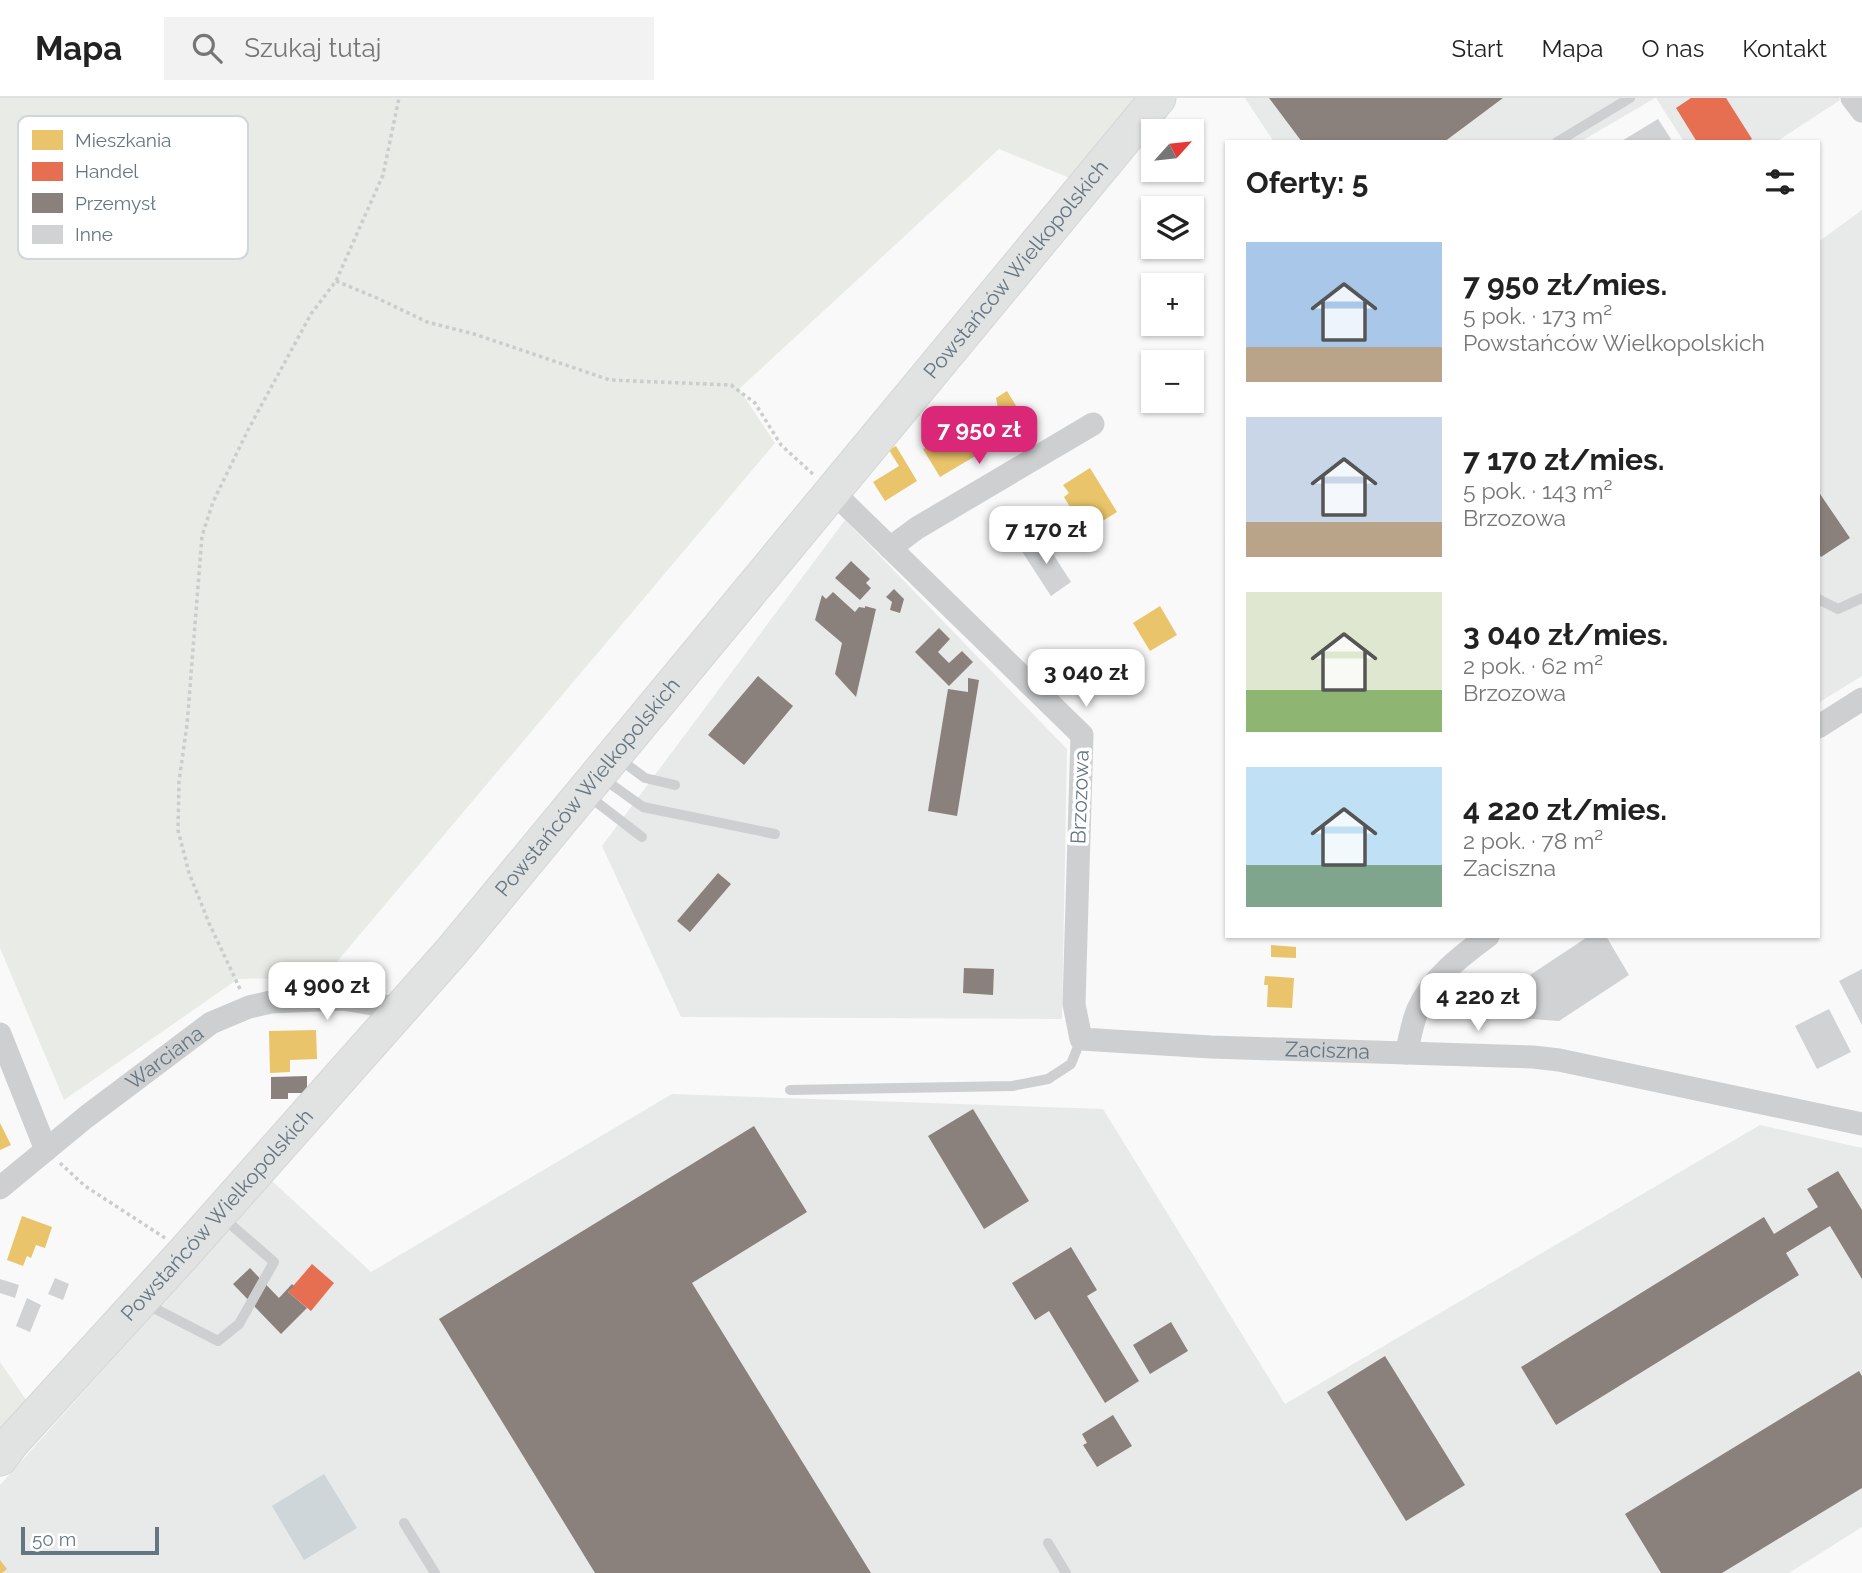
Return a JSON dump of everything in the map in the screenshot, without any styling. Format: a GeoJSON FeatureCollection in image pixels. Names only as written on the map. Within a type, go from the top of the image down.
{"type":"FeatureCollection","features":[{"type":"Feature","properties":{"kind":"main road","name":"Powstańców Wielkopolskich"},"geometry":{"type":"LineString","coordinates":[[0,1458],[453,950],[1158,98]]}},
{"type":"Feature","properties":{"kind":"street"},"geometry":{"type":"LineString","coordinates":[[1852,98],[1862,111]]}},
{"type":"Feature","properties":{"kind":"street"},"geometry":{"type":"LineString","coordinates":[[890,548],[917,528],[1093,424]]}},
{"type":"Feature","properties":{"kind":"street","name":"Brzozowa"},"geometry":{"type":"LineString","coordinates":[[832,491],[1082,735],[1074,1004],[1081,1039]]}},
{"type":"Feature","properties":{"kind":"street"},"geometry":{"type":"LineString","coordinates":[[1820,726],[1862,699]]}},
{"type":"Feature","properties":{"kind":"street"},"geometry":{"type":"LineString","coordinates":[[1406,1053],[1418,1009],[1434,983],[1485,938]]}},
{"type":"Feature","properties":{"kind":"street","name":"Warciana"},"geometry":{"type":"LineString","coordinates":[[0,1188],[86,1117],[211,1023],[249,1007],[271,1002],[343,999],[402,1009]]}},
{"type":"Feature","properties":{"kind":"street"},"geometry":{"type":"LineString","coordinates":[[0,1034],[46,1150]]}},
{"type":"Feature","properties":{"kind":"street","name":"Zaciszna"},"geometry":{"type":"LineString","coordinates":[[1081,1039],[1212,1047],[1532,1057],[1559,1060],[1862,1124]]}},
{"type":"Feature","properties":{"kind":"lane"},"geometry":{"type":"LineString","coordinates":[[1560,140],[1630,98]]}},
{"type":"Feature","properties":{"kind":"lane"},"geometry":{"type":"LineString","coordinates":[[1820,600],[1838,609],[1862,598]]}},
{"type":"Feature","properties":{"kind":"lane"},"geometry":{"type":"LineString","coordinates":[[599,774],[645,778],[675,785]]}},
{"type":"Feature","properties":{"kind":"lane"},"geometry":{"type":"LineString","coordinates":[[599,774],[643,807],[775,834]]}},
{"type":"Feature","properties":{"kind":"lane"},"geometry":{"type":"LineString","coordinates":[[599,774],[642,837]]}},
{"type":"Feature","properties":{"kind":"lane"},"geometry":{"type":"LineString","coordinates":[[790,1090],[1012,1086],[1048,1079],[1071,1064],[1081,1039]]}},
{"type":"Feature","properties":{"kind":"lane"},"geometry":{"type":"LineString","coordinates":[[141,1301],[218,1341],[239,1324],[274,1262],[219,1214]]}},
{"type":"Feature","properties":{"kind":"lane"},"geometry":{"type":"LineString","coordinates":[[404,1524],[435,1573]]}},
{"type":"Feature","properties":{"kind":"lane"},"geometry":{"type":"LineString","coordinates":[[1048,1543],[1066,1573]]}},
{"type":"Feature","properties":{"kind":"path"},"geometry":{"type":"LineString","coordinates":[[249,1007],[199,898],[189,873],[178,830],[179,781],[187,725],[201,536],[212,502],[249,428],[311,314],[337,281],[383,175],[399,98]]}},
{"type":"Feature","properties":{"kind":"path"},"geometry":{"type":"LineString","coordinates":[[337,281],[427,322],[474,334],[610,380],[730,385],[755,403],[781,444],[832,491]]}},
{"type":"Feature","properties":{"kind":"path"},"geometry":{"type":"LineString","coordinates":[[46,1150],[85,1186],[186,1251]]}},
{"type":"Feature","properties":{"kind":"shaded area"},"geometry":{"type":"Polygon","coordinates":[[[0,98],[1137,98],[1070,178],[999,149],[739,389],[775,443],[324,977],[238,979],[64,1100],[0,948],[0,98]]]}},
{"type":"Feature","properties":{"kind":"shaded area"},"geometry":{"type":"Polygon","coordinates":[[[1245,98],[1655,98],[1583,140],[1273,140],[1245,98]]]}},
{"type":"Feature","properties":{"kind":"shaded area"},"geometry":{"type":"Polygon","coordinates":[[[1656,98],[1840,100],[1779,140],[1683,140],[1656,98]]]}},
{"type":"Feature","properties":{"kind":"shaded area"},"geometry":{"type":"Polygon","coordinates":[[[1862,210],[1862,676],[1820,702],[1820,241],[1862,210]]]}},
{"type":"Feature","properties":{"kind":"shaded area"},"geometry":{"type":"Polygon","coordinates":[[[845,520],[1067,749],[1062,1019],[681,1017],[602,846],[845,520]]]}},
{"type":"Feature","properties":{"kind":"shaded area"},"geometry":{"type":"Polygon","coordinates":[[[672,1094],[1103,1109],[1285,1404],[1760,1125],[1862,1148],[1862,1527],[1789,1573],[0,1573],[0,1485],[272,1181],[371,1272],[672,1094]]]}},
{"type":"Feature","properties":{"kind":"shaded area"},"geometry":{"type":"Polygon","coordinates":[[[0,1362],[27,1401],[0,1432],[0,1362]]]}},
{"type":"Feature","properties":{"kind":"shaded area"},"geometry":{"type":"Polygon","coordinates":[[[324,1474],[357,1528],[304,1560],[272,1506],[324,1474]]]}},
{"type":"Feature","properties":{"kind":"building: Mieszkania"},"geometry":{"type":"Polygon","coordinates":[[[1007,391],[1026,422],[994,442],[979,420],[998,408],[996,398],[1007,391]]]}},
{"type":"Feature","properties":{"kind":"building: Mieszkania"},"geometry":{"type":"Polygon","coordinates":[[[966,436],[977,455],[940,477],[923,449],[941,438],[947,447],[966,436]]]}},
{"type":"Feature","properties":{"kind":"building: Mieszkania"},"geometry":{"type":"Polygon","coordinates":[[[896,446],[917,481],[885,501],[873,482],[899,466],[889,450],[896,446]]]}},
{"type":"Feature","properties":{"kind":"building: Mieszkania"},"geometry":{"type":"Polygon","coordinates":[[[1090,468],[1117,512],[1085,532],[1064,497],[1069,493],[1063,485],[1090,468]]]}},
{"type":"Feature","properties":{"kind":"building: Mieszkania"},"geometry":{"type":"Polygon","coordinates":[[[1160,606],[1177,635],[1150,651],[1133,623],[1160,606]]]}},
{"type":"Feature","properties":{"kind":"building: Mieszkania"},"geometry":{"type":"Polygon","coordinates":[[[1271,945],[1296,947],[1296,958],[1271,957],[1271,945]]]}},
{"type":"Feature","properties":{"kind":"building: Mieszkania"},"geometry":{"type":"Polygon","coordinates":[[[1265,976],[1294,978],[1292,1008],[1267,1007],[1268,985],[1264,985],[1265,976]]]}},
{"type":"Feature","properties":{"kind":"building: Mieszkania"},"geometry":{"type":"Polygon","coordinates":[[[316,1030],[317,1059],[290,1060],[290,1072],[270,1073],[269,1031],[316,1030]]]}},
{"type":"Feature","properties":{"kind":"building: Mieszkania"},"geometry":{"type":"Polygon","coordinates":[[[0,1123],[11,1145],[0,1150],[0,1123]]]}},
{"type":"Feature","properties":{"kind":"building: Mieszkania"},"geometry":{"type":"Polygon","coordinates":[[[22,1216],[52,1227],[45,1248],[36,1245],[31,1258],[27,1256],[23,1266],[7,1260],[22,1216]]]}},
{"type":"Feature","properties":{"kind":"building: Mieszkania"},"geometry":{"type":"Polygon","coordinates":[[[0,1560],[7,1569],[2,1573],[0,1573],[0,1560]]]}},
{"type":"Feature","properties":{"kind":"building: Handel"},"geometry":{"type":"Polygon","coordinates":[[[1691,98],[1726,98],[1752,139],[1696,140],[1676,108],[1691,98]]]}},
{"type":"Feature","properties":{"kind":"building: Handel"},"geometry":{"type":"Polygon","coordinates":[[[312,1264],[334,1283],[311,1311],[288,1292],[312,1264]]]}},
{"type":"Feature","properties":{"kind":"building: Przemysł"},"geometry":{"type":"Polygon","coordinates":[[[1269,98],[1503,98],[1447,140],[1300,140],[1269,98]]]}},
{"type":"Feature","properties":{"kind":"building: Przemysł"},"geometry":{"type":"Polygon","coordinates":[[[1820,494],[1850,538],[1820,556],[1820,494]]]}},
{"type":"Feature","properties":{"kind":"building: Przemysł"},"geometry":{"type":"Polygon","coordinates":[[[851,561],[870,579],[866,583],[871,588],[860,600],[835,578],[851,561]]]}},
{"type":"Feature","properties":{"kind":"building: Przemysł"},"geometry":{"type":"Polygon","coordinates":[[[894,589],[904,599],[900,613],[890,610],[892,602],[886,597],[894,589]]]}},
{"type":"Feature","properties":{"kind":"building: Przemysł"},"geometry":{"type":"Polygon","coordinates":[[[833,592],[855,612],[859,607],[865,606],[876,609],[856,697],[835,674],[842,643],[815,620],[822,595],[826,599],[833,592]]]}},
{"type":"Feature","properties":{"kind":"building: Przemysł"},"geometry":{"type":"Polygon","coordinates":[[[939,628],[950,639],[938,652],[949,663],[962,651],[973,662],[949,686],[915,652],[939,628]]]}},
{"type":"Feature","properties":{"kind":"building: Przemysł"},"geometry":{"type":"Polygon","coordinates":[[[758,676],[793,706],[744,765],[708,735],[758,676]]]}},
{"type":"Feature","properties":{"kind":"building: Przemysł"},"geometry":{"type":"Polygon","coordinates":[[[968,678],[979,680],[957,816],[928,811],[948,689],[968,692],[968,678]]]}},
{"type":"Feature","properties":{"kind":"building: Przemysł"},"geometry":{"type":"Polygon","coordinates":[[[718,873],[731,884],[690,932],[677,921],[718,873]]]}},
{"type":"Feature","properties":{"kind":"building: Przemysł"},"geometry":{"type":"Polygon","coordinates":[[[964,968],[994,969],[993,995],[963,993],[964,968]]]}},
{"type":"Feature","properties":{"kind":"building: Przemysł"},"geometry":{"type":"Polygon","coordinates":[[[307,1076],[307,1093],[288,1093],[288,1099],[271,1099],[271,1077],[307,1076]]]}},
{"type":"Feature","properties":{"kind":"building: Przemysł"},"geometry":{"type":"Polygon","coordinates":[[[973,1109],[1029,1201],[984,1229],[928,1136],[973,1109]]]}},
{"type":"Feature","properties":{"kind":"building: Przemysł"},"geometry":{"type":"Polygon","coordinates":[[[754,1126],[807,1212],[692,1283],[871,1573],[595,1573],[439,1319],[754,1126]]]}},
{"type":"Feature","properties":{"kind":"building: Przemysł"},"geometry":{"type":"Polygon","coordinates":[[[1838,1171],[1862,1210],[1862,1279],[1830,1226],[1786,1253],[1799,1275],[1556,1425],[1521,1367],[1764,1217],[1774,1234],[1818,1207],[1807,1189],[1838,1171]]]}},
{"type":"Feature","properties":{"kind":"building: Przemysł"},"geometry":{"type":"Polygon","coordinates":[[[1071,1247],[1097,1290],[1087,1296],[1139,1381],[1105,1403],[1049,1311],[1035,1320],[1012,1283],[1071,1247]]]}},
{"type":"Feature","properties":{"kind":"building: Przemysł"},"geometry":{"type":"Polygon","coordinates":[[[250,1268],[279,1298],[292,1284],[294,1286],[288,1292],[307,1308],[281,1334],[233,1284],[250,1268]]]}},
{"type":"Feature","properties":{"kind":"building: Przemysł"},"geometry":{"type":"Polygon","coordinates":[[[1171,1322],[1188,1351],[1150,1374],[1133,1345],[1171,1322]]]}},
{"type":"Feature","properties":{"kind":"building: Przemysł"},"geometry":{"type":"Polygon","coordinates":[[[1385,1356],[1465,1485],[1406,1521],[1327,1392],[1385,1356]]]}},
{"type":"Feature","properties":{"kind":"building: Przemysł"},"geometry":{"type":"Polygon","coordinates":[[[1859,1371],[1862,1376],[1862,1488],[1722,1573],[1661,1573],[1625,1514],[1859,1371]]]}},
{"type":"Feature","properties":{"kind":"building: Przemysł"},"geometry":{"type":"Polygon","coordinates":[[[1113,1415],[1132,1446],[1097,1467],[1083,1445],[1087,1443],[1082,1434],[1113,1415]]]}},
{"type":"Feature","properties":{"kind":"building: Inne"},"geometry":{"type":"Polygon","coordinates":[[[1658,119],[1671,139],[1670,140],[1623,140],[1658,119]]]}},
{"type":"Feature","properties":{"kind":"building: Inne"},"geometry":{"type":"Polygon","coordinates":[[[1042,537],[1071,582],[1051,596],[1021,550],[1042,537]]]}},
{"type":"Feature","properties":{"kind":"building: Inne"},"geometry":{"type":"Polygon","coordinates":[[[1586,938],[1607,938],[1629,975],[1559,1021],[1516,1018],[1500,995],[1586,938]]]}},
{"type":"Feature","properties":{"kind":"building: Inne"},"geometry":{"type":"Polygon","coordinates":[[[1862,969],[1862,1025],[1839,981],[1862,969]]]}},
{"type":"Feature","properties":{"kind":"building: Inne"},"geometry":{"type":"Polygon","coordinates":[[[1829,1009],[1851,1052],[1817,1069],[1795,1026],[1829,1009]]]}},
{"type":"Feature","properties":{"kind":"building: Inne"},"geometry":{"type":"Polygon","coordinates":[[[55,1278],[69,1284],[63,1300],[48,1294],[55,1278]]]}},
{"type":"Feature","properties":{"kind":"building: Inne"},"geometry":{"type":"Polygon","coordinates":[[[0,1279],[19,1285],[15,1298],[0,1293],[0,1279]]]}},
{"type":"Feature","properties":{"kind":"building: Inne"},"geometry":{"type":"Polygon","coordinates":[[[27,1298],[41,1305],[30,1332],[16,1326],[27,1298]]]}}]}
